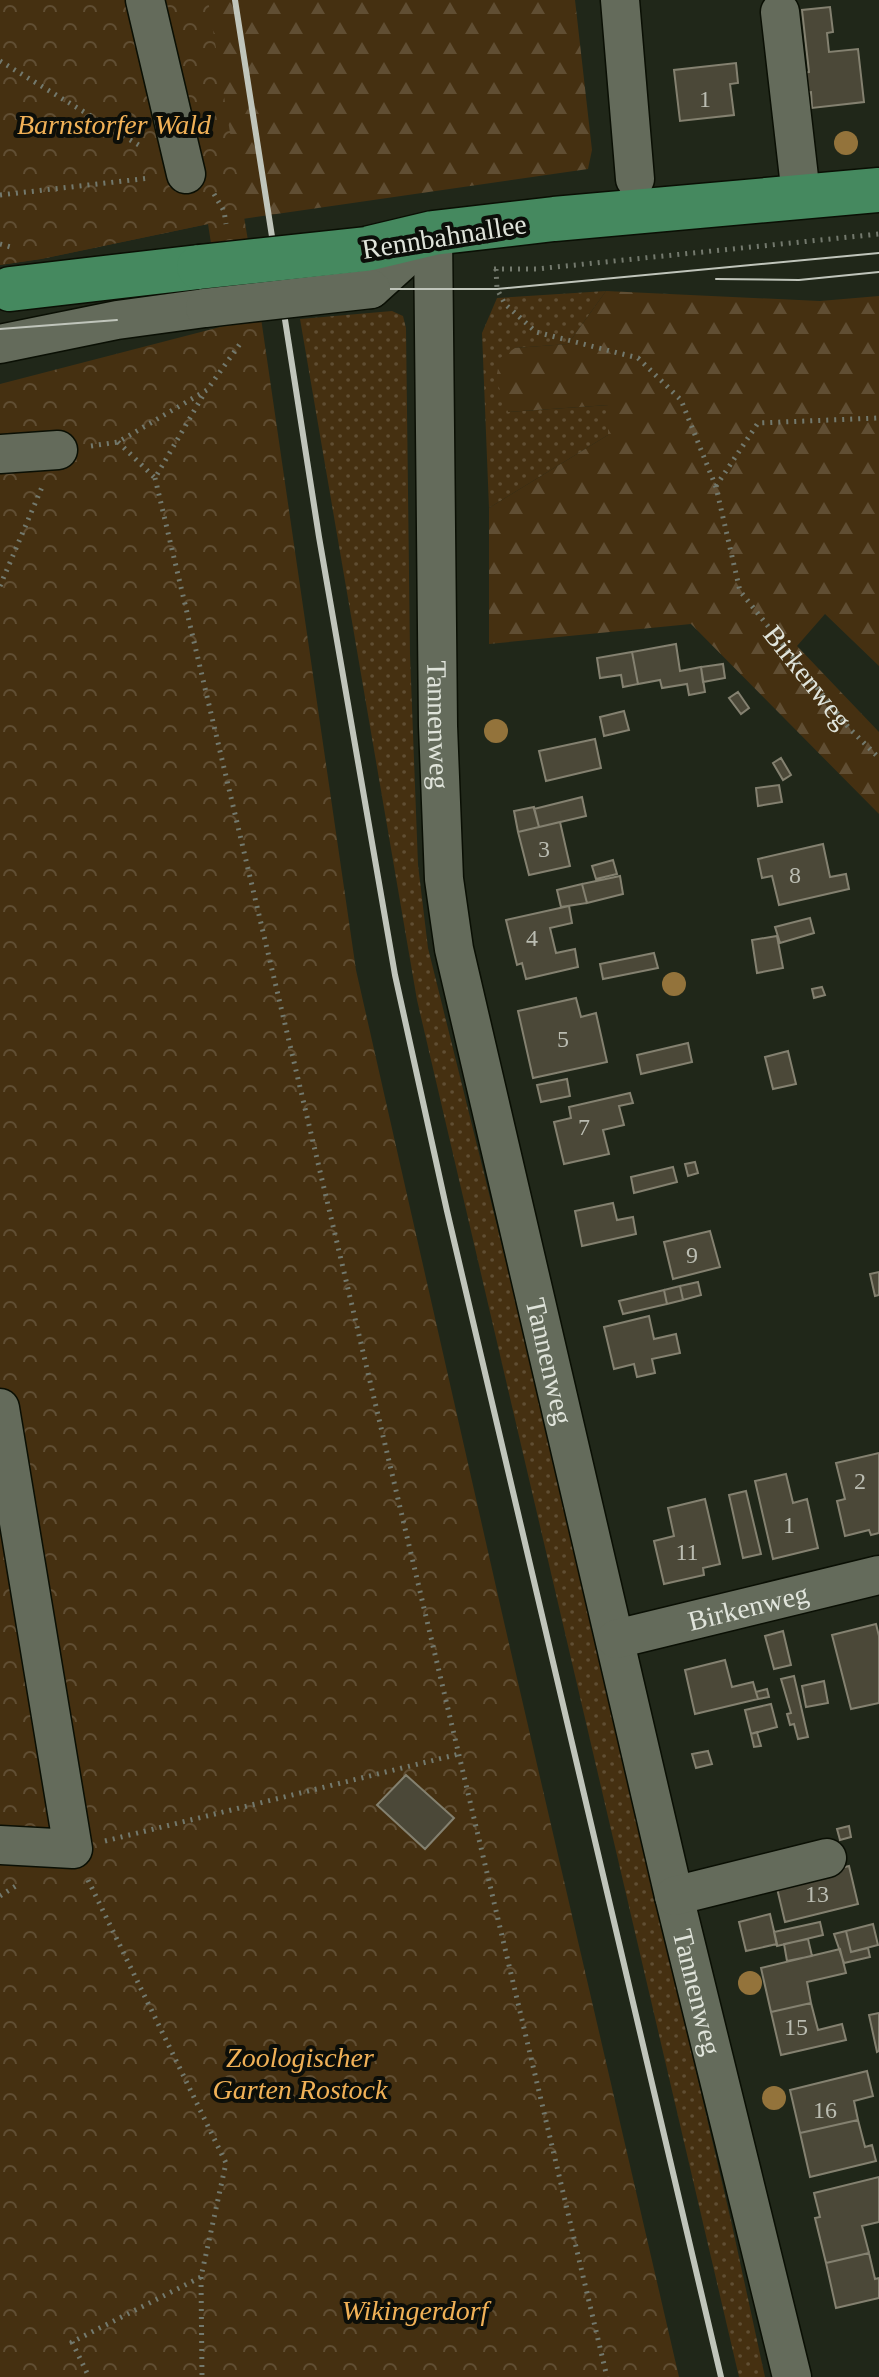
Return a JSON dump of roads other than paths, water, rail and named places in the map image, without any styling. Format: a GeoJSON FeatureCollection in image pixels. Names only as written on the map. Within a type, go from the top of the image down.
{"type":"FeatureCollection","features":[{"type":"Feature","properties":{"kind":"main road","name":"Rennbahnallee"},"geometry":{"type":"LineString","coordinates":[[10,289],[202,287],[368,269],[433,233],[801,195],[879,190]]}},
{"type":"Feature","properties":{"kind":"street"},"geometry":{"type":"LineString","coordinates":[[145,0],[186,174]]}},
{"type":"Feature","properties":{"kind":"street"},"geometry":{"type":"LineString","coordinates":[[620,0],[635,179]]}},
{"type":"Feature","properties":{"kind":"street"},"geometry":{"type":"LineString","coordinates":[[780,12],[801,195]]}},
{"type":"Feature","properties":{"kind":"street","name":"Tannenweg"},"geometry":{"type":"LineString","coordinates":[[433,233],[438,726],[444,879],[454,949],[674,1896],[792,2377]]}},
{"type":"Feature","properties":{"kind":"street"},"geometry":{"type":"LineString","coordinates":[[0,344],[117,320],[202,287]]}},
{"type":"Feature","properties":{"kind":"street"},"geometry":{"type":"LineString","coordinates":[[0,454],[58,450]]}},
{"type":"Feature","properties":{"kind":"street"},"geometry":{"type":"LineString","coordinates":[[0,1408],[73,1849],[0,1845]]}},
{"type":"Feature","properties":{"kind":"street","name":"Birkenweg"},"geometry":{"type":"LineString","coordinates":[[616,1639],[879,1575]]}},
{"type":"Feature","properties":{"kind":"street"},"geometry":{"type":"LineString","coordinates":[[674,1896],[827,1858]]}},
{"type":"Feature","properties":{"kind":"tram line"},"geometry":{"type":"LineString","coordinates":[[371,289],[497,289],[879,253]]}},
{"type":"Feature","properties":{"kind":"tram line"},"geometry":{"type":"LineString","coordinates":[[716,279],[799,280],[879,272]]}},
{"type":"Feature","properties":{"kind":"tram line"},"geometry":{"type":"LineString","coordinates":[[0,329],[117,320]]}},
{"type":"Feature","properties":{"kind":"railway"},"geometry":{"type":"LineString","coordinates":[[235,0],[319,537],[395,975],[447,1211],[721,2377]]}},
{"type":"Feature","properties":{"kind":"park label","name":"Barnstorfer Wald"},"geometry":{"type":"Point","coordinates":[114,124]}},
{"type":"Feature","properties":{"kind":"park label","name":"Zoologischer Garten Rostock"},"geometry":{"type":"Point","coordinates":[300,2073]}},
{"type":"Feature","properties":{"kind":"park label","name":"Wikingerdorf"},"geometry":{"type":"Point","coordinates":[415,2310]}}]}
